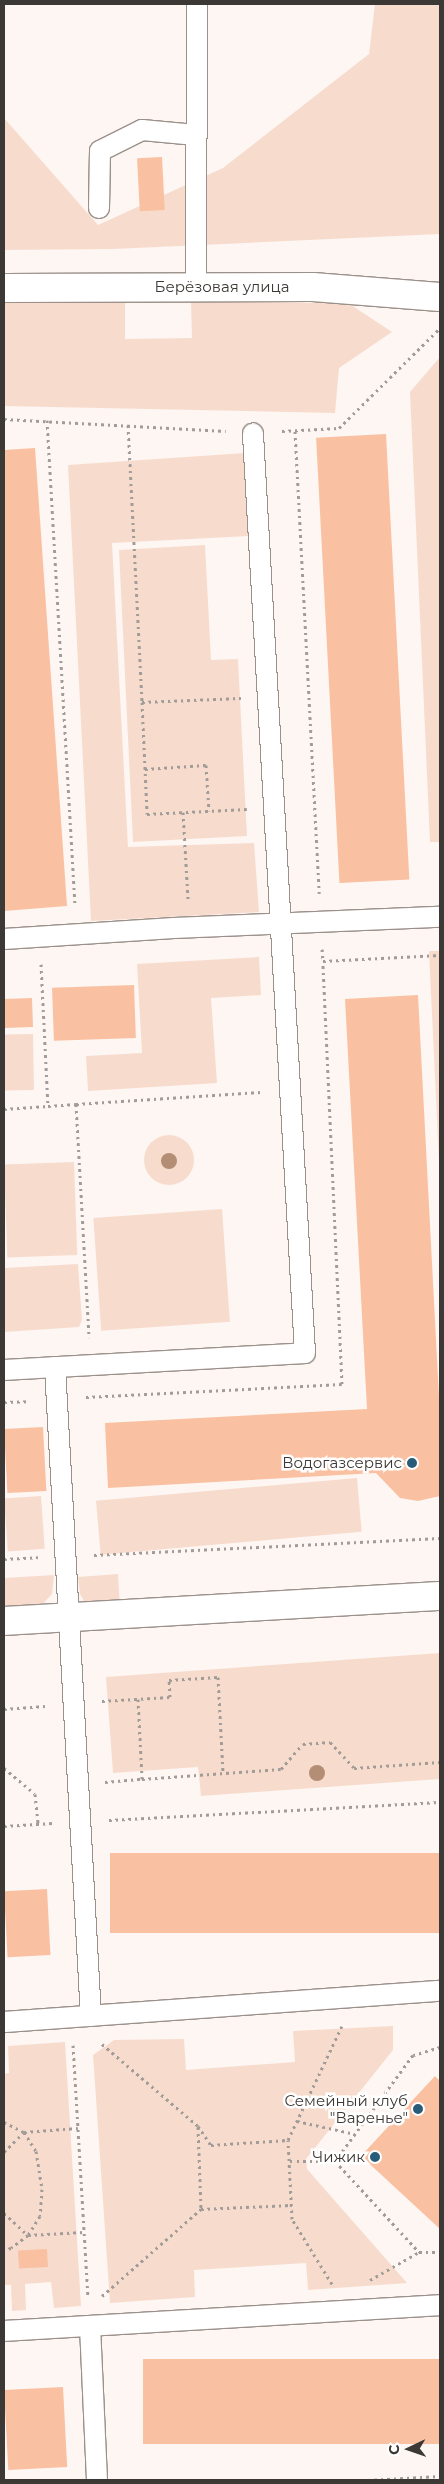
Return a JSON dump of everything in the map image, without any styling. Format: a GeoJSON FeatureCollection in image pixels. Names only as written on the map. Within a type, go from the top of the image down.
{"type":"FeatureCollection","features":[{"type":"Feature","properties":{"kind":"street","name":"Берёзовая улица"},"geometry":{"type":"LineString","coordinates":[[4,288],[313,287],[440,297]]}},
{"type":"Feature","properties":{"kind":"street"},"geometry":{"type":"LineString","coordinates":[[4,1621],[440,1596]]}},
{"type":"Feature","properties":{"kind":"lane"},"geometry":{"type":"LineString","coordinates":[[196,287],[197,4]]}},
{"type":"Feature","properties":{"kind":"lane"},"geometry":{"type":"LineString","coordinates":[[99,208],[100,151],[142,130],[196,135]]}},
{"type":"Feature","properties":{"kind":"lane"},"geometry":{"type":"LineString","coordinates":[[4,1370],[305,1353],[253,433]]}},
{"type":"Feature","properties":{"kind":"lane"},"geometry":{"type":"LineString","coordinates":[[4,938],[440,917]]}},
{"type":"Feature","properties":{"kind":"lane"},"geometry":{"type":"LineString","coordinates":[[55,1367],[80,1822],[81,2016]]}},
{"type":"Feature","properties":{"kind":"lane"},"geometry":{"type":"LineString","coordinates":[[4,2022],[440,1991]]}},
{"type":"Feature","properties":{"kind":"lane"},"geometry":{"type":"LineString","coordinates":[[4,2332],[89,2317],[344,2304],[440,2305]]}},
{"type":"Feature","properties":{"kind":"lane"},"geometry":{"type":"LineString","coordinates":[[89,2317],[97,2480]]}},
{"type":"Feature","properties":{"kind":"path"},"geometry":{"type":"LineString","coordinates":[[47,420],[76,934]]}},
{"type":"Feature","properties":{"kind":"path"},"geometry":{"type":"LineString","coordinates":[[128,425],[147,814],[314,805]]}},
{"type":"Feature","properties":{"kind":"path"},"geometry":{"type":"LineString","coordinates":[[295,431],[322,961]]}},
{"type":"Feature","properties":{"kind":"path"},"geometry":{"type":"LineString","coordinates":[[142,702],[268,697]]}},
{"type":"Feature","properties":{"kind":"path"},"geometry":{"type":"LineString","coordinates":[[145,769],[206,765],[208,811]]}},
{"type":"Feature","properties":{"kind":"path"},"geometry":{"type":"LineString","coordinates":[[184,812],[188,909]]}},
{"type":"Feature","properties":{"kind":"path"},"geometry":{"type":"LineString","coordinates":[[40,936],[48,1106]]}},
{"type":"Feature","properties":{"kind":"path"},"geometry":{"type":"LineString","coordinates":[[4,1109],[328,1088]]}},
{"type":"Feature","properties":{"kind":"path"},"geometry":{"type":"LineString","coordinates":[[76,1104],[89,1338]]}},
{"type":"Feature","properties":{"kind":"path"},"geometry":{"type":"LineString","coordinates":[[4,1559],[440,1538]]}},
{"type":"Feature","properties":{"kind":"path"},"geometry":{"type":"LineString","coordinates":[[100,1702],[170,1697],[170,1680],[218,1677],[223,1773]]}},
{"type":"Feature","properties":{"kind":"path"},"geometry":{"type":"LineString","coordinates":[[138,1699],[142,1779]]}},
{"type":"Feature","properties":{"kind":"path"},"geometry":{"type":"LineString","coordinates":[[95,1783],[282,1769],[303,1744],[330,1742],[354,1768],[440,1762]]}},
{"type":"Feature","properties":{"kind":"path"},"geometry":{"type":"LineString","coordinates":[[4,1768],[35,1794],[38,1824]]}},
{"type":"Feature","properties":{"kind":"path"},"geometry":{"type":"LineString","coordinates":[[4,1826],[440,1802]]}},
{"type":"Feature","properties":{"kind":"path"},"geometry":{"type":"LineString","coordinates":[[360,1997],[336,2036],[288,2140],[292,2219],[344,2304],[419,2252],[440,2252]]}},
{"type":"Feature","properties":{"kind":"path"},"geometry":{"type":"LineString","coordinates":[[81,2016],[198,2126],[211,2144],[288,2140]]}},
{"type":"Feature","properties":{"kind":"path"},"geometry":{"type":"LineString","coordinates":[[81,2016],[78,2128],[89,2317]]}},
{"type":"Feature","properties":{"kind":"path"},"geometry":{"type":"LineString","coordinates":[[335,2161],[412,2056],[440,2048]]}},
{"type":"Feature","properties":{"kind":"path"},"geometry":{"type":"LineString","coordinates":[[297,2121],[355,2134]]}},
{"type":"Feature","properties":{"kind":"path"},"geometry":{"type":"LineString","coordinates":[[4,2122],[24,2132],[78,2128]]}},
{"type":"Feature","properties":{"kind":"path"},"geometry":{"type":"LineString","coordinates":[[198,2126],[201,2209]]}},
{"type":"Feature","properties":{"kind":"path"},"geometry":{"type":"LineString","coordinates":[[4,2152],[24,2132]]}},
{"type":"Feature","properties":{"kind":"path"},"geometry":{"type":"LineString","coordinates":[[4,2250],[12,2248],[28,2234],[40,2216],[42,2189],[36,2151],[24,2132]]}},
{"type":"Feature","properties":{"kind":"path"},"geometry":{"type":"LineString","coordinates":[[290,2162],[335,2161],[419,2252]]}},
{"type":"Feature","properties":{"kind":"path"},"geometry":{"type":"LineString","coordinates":[[89,2317],[201,2209],[291,2205]]}},
{"type":"Feature","properties":{"kind":"path"},"geometry":{"type":"LineString","coordinates":[[4,2213],[28,2234],[84,2232]]}},
{"type":"Feature","properties":{"kind":"path"},"geometry":{"type":"LineString","coordinates":[[368,2480],[440,2476]]}},
{"type":"Feature","properties":{"kind":"shaded area"},"geometry":{"type":"Polygon","coordinates":[[[375,4],[440,4],[440,234],[113,249],[4,250],[4,118],[98,225],[223,168],[369,54],[375,4]]]}},
{"type":"Feature","properties":{"kind":"shaded area"},"geometry":{"type":"Polygon","coordinates":[[[4,302],[125,302],[125,339],[192,338],[191,302],[348,303],[392,332],[339,368],[335,413],[4,406],[4,302]]]}},
{"type":"Feature","properties":{"kind":"shaded area"},"geometry":{"type":"Polygon","coordinates":[[[440,357],[440,842],[430,842],[410,392],[440,357]]]}},
{"type":"Feature","properties":{"kind":"shaded area"},"geometry":{"type":"Polygon","coordinates":[[[245,453],[249,536],[112,543],[128,847],[254,843],[259,912],[91,921],[68,465],[245,453]]]}},
{"type":"Feature","properties":{"kind":"shaded area"},"geometry":{"type":"Polygon","coordinates":[[[205,545],[211,660],[238,659],[247,836],[133,842],[119,550],[205,545]]]}},
{"type":"Feature","properties":{"kind":"shaded area"},"geometry":{"type":"Polygon","coordinates":[[[429,951],[440,951],[440,1183],[429,951]]]}},
{"type":"Feature","properties":{"kind":"shaded area"},"geometry":{"type":"Polygon","coordinates":[[[259,957],[261,995],[211,998],[217,1083],[88,1091],[86,1056],[142,1053],[137,964],[259,957]]]}},
{"type":"Feature","properties":{"kind":"shaded area"},"geometry":{"type":"Polygon","coordinates":[[[33,1034],[34,1090],[5,1090],[4,1035],[33,1034]]]}},
{"type":"Feature","properties":{"kind":"shaded area"},"geometry":{"type":"Polygon","coordinates":[[[164,1135],[174,1135],[187,1142],[194,1155],[194,1165],[187,1178],[174,1185],[164,1185],[155,1181],[148,1174],[144,1165],[144,1155],[148,1146],[155,1139],[164,1135]]]}},
{"type":"Feature","properties":{"kind":"shaded area"},"geometry":{"type":"Polygon","coordinates":[[[74,1162],[77,1255],[7,1257],[4,1164],[74,1162]]]}},
{"type":"Feature","properties":{"kind":"shaded area"},"geometry":{"type":"Polygon","coordinates":[[[222,1209],[230,1322],[101,1331],[93,1218],[222,1209]]]}},
{"type":"Feature","properties":{"kind":"shaded area"},"geometry":{"type":"Polygon","coordinates":[[[78,1264],[82,1320],[79,1327],[4,1332],[4,1268],[78,1264]]]}},
{"type":"Feature","properties":{"kind":"shaded area"},"geometry":{"type":"Polygon","coordinates":[[[357,1478],[362,1532],[101,1555],[96,1501],[357,1478]]]}},
{"type":"Feature","properties":{"kind":"shaded area"},"geometry":{"type":"Polygon","coordinates":[[[41,1496],[45,1549],[8,1551],[4,1499],[41,1496]]]}},
{"type":"Feature","properties":{"kind":"shaded area"},"geometry":{"type":"Polygon","coordinates":[[[118,1574],[120,1609],[88,1608],[80,1594],[78,1577],[118,1574]]]}},
{"type":"Feature","properties":{"kind":"shaded area"},"geometry":{"type":"Polygon","coordinates":[[[54,1575],[52,1594],[38,1609],[4,1611],[4,1578],[54,1575]]]}},
{"type":"Feature","properties":{"kind":"shaded area"},"geometry":{"type":"Polygon","coordinates":[[[440,1653],[440,1779],[201,1796],[198,1767],[113,1773],[106,1677],[440,1653]]]}},
{"type":"Feature","properties":{"kind":"shaded area"},"geometry":{"type":"Polygon","coordinates":[[[393,2026],[393,2050],[306,2159],[307,2169],[407,2283],[308,2290],[306,2263],[194,2270],[195,2297],[110,2303],[93,2055],[114,2040],[184,2039],[186,2070],[295,2062],[293,2031],[393,2026]]]}},
{"type":"Feature","properties":{"kind":"shaded area"},"geometry":{"type":"Polygon","coordinates":[[[65,2042],[81,2306],[54,2308],[51,2282],[25,2284],[26,2310],[12,2311],[11,2285],[4,2285],[4,2074],[9,2073],[8,2046],[65,2042]]]}},
{"type":"Feature","properties":{"kind":"building"},"geometry":{"type":"Polygon","coordinates":[[[162,157],[165,210],[140,211],[137,158],[162,157]]]}},
{"type":"Feature","properties":{"kind":"building"},"geometry":{"type":"Polygon","coordinates":[[[386,434],[409,879],[339,883],[316,438],[386,434]]]}},
{"type":"Feature","properties":{"kind":"building"},"geometry":{"type":"Polygon","coordinates":[[[35,448],[67,906],[4,911],[4,450],[35,448]]]}},
{"type":"Feature","properties":{"kind":"building"},"geometry":{"type":"Polygon","coordinates":[[[134,985],[136,1038],[54,1041],[52,988],[134,985]]]}},
{"type":"Feature","properties":{"kind":"building"},"geometry":{"type":"Polygon","coordinates":[[[418,995],[440,1416],[440,1496],[418,1501],[400,1498],[376,1473],[108,1488],[105,1423],[367,1409],[345,999],[418,995]]]}},
{"type":"Feature","properties":{"kind":"building"},"geometry":{"type":"Polygon","coordinates":[[[32,998],[33,1027],[5,1028],[4,999],[32,998]]]}},
{"type":"Feature","properties":{"kind":"building"},"geometry":{"type":"Polygon","coordinates":[[[43,1427],[46,1491],[7,1493],[4,1429],[43,1427]]]}},
{"type":"Feature","properties":{"kind":"building"},"geometry":{"type":"Polygon","coordinates":[[[110,1853],[440,1853],[440,1933],[110,1933],[110,1853]]]}},
{"type":"Feature","properties":{"kind":"building"},"geometry":{"type":"Polygon","coordinates":[[[47,1889],[50,1955],[8,1957],[4,1891],[47,1889]]]}},
{"type":"Feature","properties":{"kind":"building"},"geometry":{"type":"Polygon","coordinates":[[[435,2076],[440,2081],[440,2229],[361,2156],[435,2076]]]}},
{"type":"Feature","properties":{"kind":"building"},"geometry":{"type":"Polygon","coordinates":[[[47,2249],[48,2267],[19,2268],[18,2251],[47,2249]]]}},
{"type":"Feature","properties":{"kind":"building"},"geometry":{"type":"Polygon","coordinates":[[[143,2359],[440,2359],[440,2444],[143,2444],[143,2359]]]}},
{"type":"Feature","properties":{"kind":"building"},"geometry":{"type":"Polygon","coordinates":[[[63,2387],[67,2467],[8,2470],[4,2390],[63,2387]]]}},
{"type":"Feature","properties":{"kind":"place","name":"Водогазсервис"},"geometry":{"type":"Point","coordinates":[412,1463]}},
{"type":"Feature","properties":{"kind":"place","name":"Семейный клуб \"Варенье\""},"geometry":{"type":"Point","coordinates":[418,2109]}},
{"type":"Feature","properties":{"kind":"place","name":"Чижик"},"geometry":{"type":"Point","coordinates":[375,2157]}}]}
